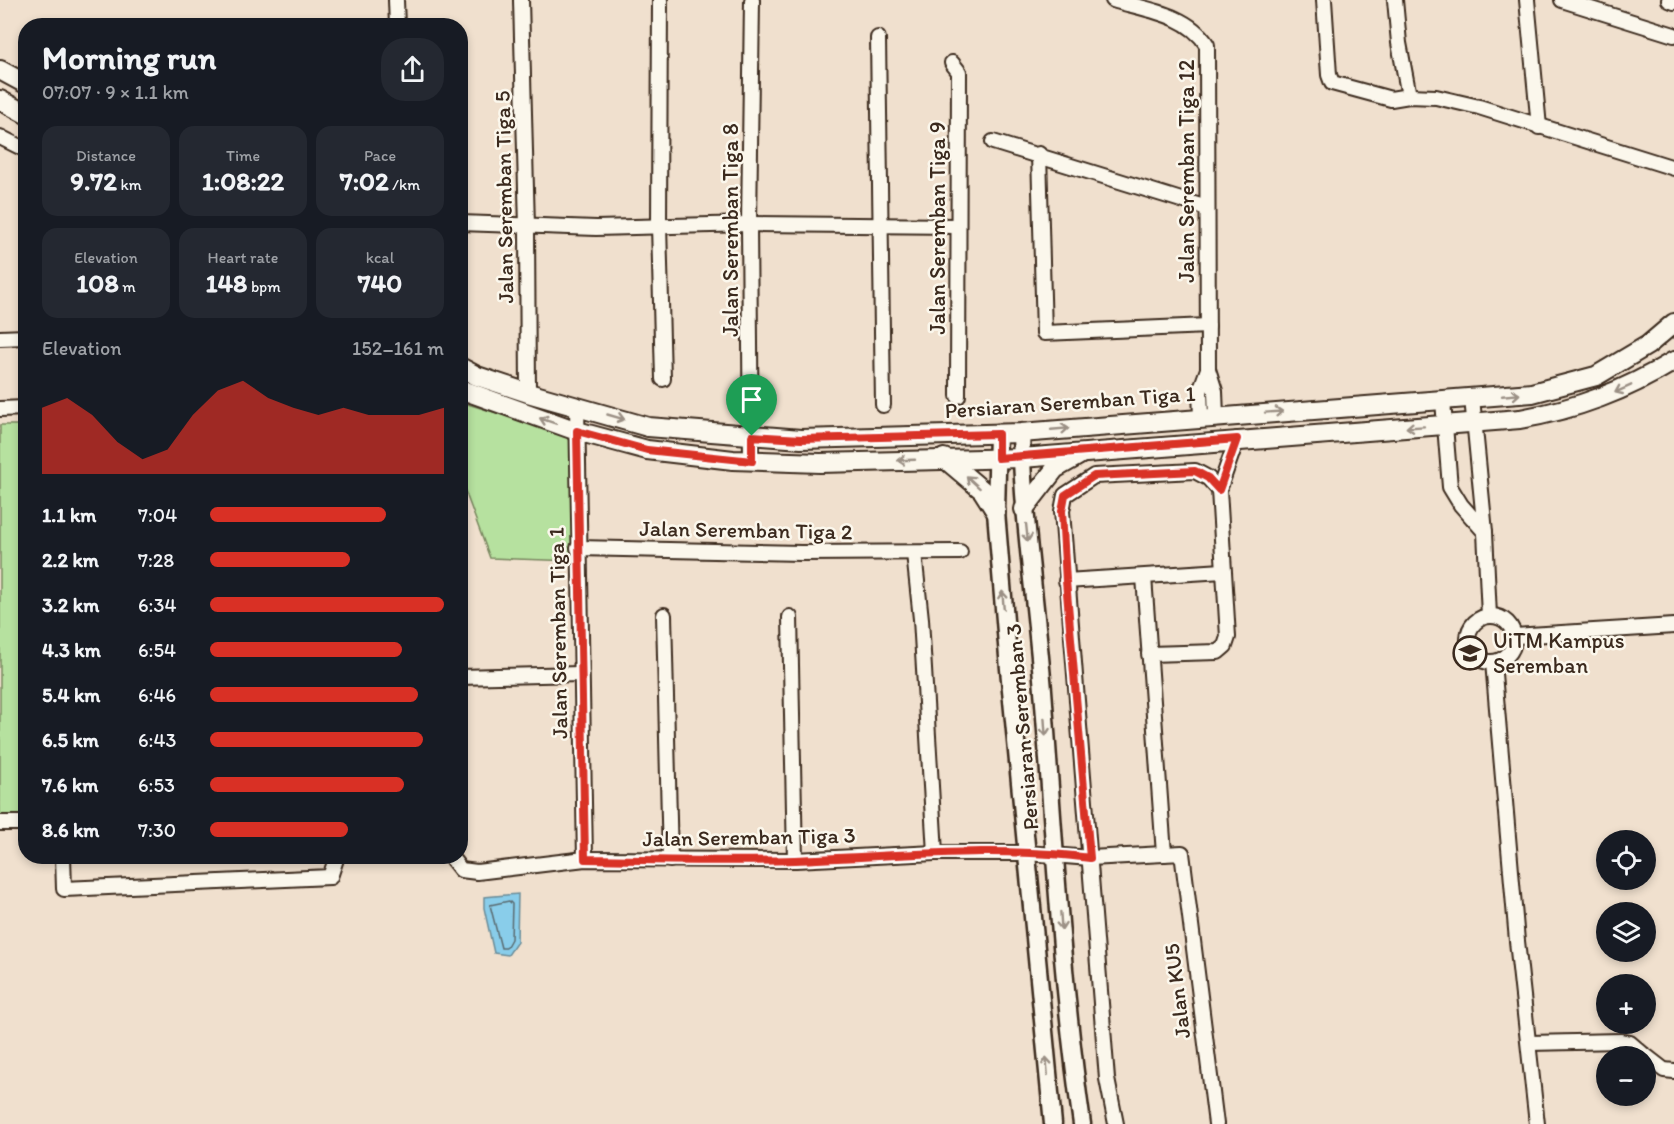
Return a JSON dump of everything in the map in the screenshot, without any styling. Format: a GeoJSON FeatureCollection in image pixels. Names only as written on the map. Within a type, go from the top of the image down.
{"type":"FeatureCollection","features":[{"type":"Feature","properties":{"kind":"main road"},"geometry":{"type":"LineString","coordinates":[[0,70],[18,80]]}},
{"type":"Feature","properties":{"kind":"main road"},"geometry":{"type":"LineString","coordinates":[[0,100],[18,110]]}},
{"type":"Feature","properties":{"kind":"main road","name":"Persiaran Seremban Tiga 1"},"geometry":{"type":"LineString","coordinates":[[468,371],[528,393],[648,427],[801,439],[998,434],[1532,393],[1596,376],[1648,345],[1674,323]]}},
{"type":"Feature","properties":{"kind":"main road"},"geometry":{"type":"LineString","coordinates":[[468,392],[577,431],[647,450],[752,461],[820,463],[944,458],[1022,458],[1237,439],[1473,424],[1565,411],[1640,382],[1674,361]]}},
{"type":"Feature","properties":{"kind":"main road"},"geometry":{"type":"LineString","coordinates":[[1024,510],[1055,469],[1082,453]]}},
{"type":"Feature","properties":{"kind":"main road"},"geometry":{"type":"LineString","coordinates":[[944,458],[982,490],[996,512]]}},
{"type":"Feature","properties":{"kind":"street"},"geometry":{"type":"LineString","coordinates":[[396,0],[396,18]]}},
{"type":"Feature","properties":{"kind":"street","name":"Jalan Seremban Tiga 5"},"geometry":{"type":"LineString","coordinates":[[521,0],[527,227],[528,393]]}},
{"type":"Feature","properties":{"kind":"street"},"geometry":{"type":"LineString","coordinates":[[660,0],[659,225],[663,379]]}},
{"type":"Feature","properties":{"kind":"street","name":"Jalan Seremban Tiga 8"},"geometry":{"type":"LineString","coordinates":[[752,0],[749,224],[752,461]]}},
{"type":"Feature","properties":{"kind":"street","name":"Jalan Seremban Tiga 12"},"geometry":{"type":"LineString","coordinates":[[1113,0],[1186,23],[1198,32],[1207,45],[1208,369],[1200,391],[1208,417]]}},
{"type":"Feature","properties":{"kind":"street"},"geometry":{"type":"LineString","coordinates":[[1324,0],[1329,75],[1332,82],[1391,99],[1409,96],[1446,99],[1674,168]]}},
{"type":"Feature","properties":{"kind":"street"},"geometry":{"type":"LineString","coordinates":[[1395,0],[1399,43],[1409,96]]}},
{"type":"Feature","properties":{"kind":"street"},"geometry":{"type":"LineString","coordinates":[[1527,0],[1539,126]]}},
{"type":"Feature","properties":{"kind":"street"},"geometry":{"type":"LineString","coordinates":[[1562,0],[1674,35]]}},
{"type":"Feature","properties":{"kind":"street"},"geometry":{"type":"LineString","coordinates":[[1669,0],[1674,2]]}},
{"type":"Feature","properties":{"kind":"street"},"geometry":{"type":"LineString","coordinates":[[878,38],[883,405]]}},
{"type":"Feature","properties":{"kind":"street","name":"Jalan Seremban Tiga 9"},"geometry":{"type":"LineString","coordinates":[[952,63],[959,72],[958,396]]}},
{"type":"Feature","properties":{"kind":"street"},"geometry":{"type":"LineString","coordinates":[[0,137],[18,146]]}},
{"type":"Feature","properties":{"kind":"street"},"geometry":{"type":"LineString","coordinates":[[993,142],[1039,154],[1207,208]]}},
{"type":"Feature","properties":{"kind":"street"},"geometry":{"type":"LineString","coordinates":[[1039,154],[1044,333],[1208,326]]}},
{"type":"Feature","properties":{"kind":"street"},"geometry":{"type":"LineString","coordinates":[[468,223],[596,228],[749,224],[958,226]]}},
{"type":"Feature","properties":{"kind":"street"},"geometry":{"type":"LineString","coordinates":[[0,338],[18,337]]}},
{"type":"Feature","properties":{"kind":"street"},"geometry":{"type":"LineString","coordinates":[[1472,398],[1485,532],[1489,616]]}},
{"type":"Feature","properties":{"kind":"street"},"geometry":{"type":"LineString","coordinates":[[1443,401],[1450,488],[1461,505],[1485,532]]}},
{"type":"Feature","properties":{"kind":"street","name":"Jalan Seremban Tiga 1"},"geometry":{"type":"LineString","coordinates":[[577,406],[585,859]]}},
{"type":"Feature","properties":{"kind":"street"},"geometry":{"type":"LineString","coordinates":[[0,409],[18,408]]}},
{"type":"Feature","properties":{"kind":"street","name":"Persiaran Seremban 3"},"geometry":{"type":"LineString","coordinates":[[1021,433],[1024,510],[1056,854],[1067,1023],[1082,1124]]}},
{"type":"Feature","properties":{"kind":"street","name":"Persiaran Seremban 3"},"geometry":{"type":"LineString","coordinates":[[998,434],[996,512],[1053,1124]]}},
{"type":"Feature","properties":{"kind":"street"},"geometry":{"type":"LineString","coordinates":[[1149,654],[1218,652],[1225,646],[1228,637],[1219,490],[1237,439]]}},
{"type":"Feature","properties":{"kind":"street"},"geometry":{"type":"LineString","coordinates":[[1116,1124],[1107,1079],[1062,511],[1065,495],[1094,476],[1195,471],[1208,478],[1219,490]]}},
{"type":"Feature","properties":{"kind":"street","name":"Jalan Seremban Tiga 2"},"geometry":{"type":"LineString","coordinates":[[578,548],[960,552]]}},
{"type":"Feature","properties":{"kind":"street"},"geometry":{"type":"LineString","coordinates":[[914,553],[926,677],[935,853]]}},
{"type":"Feature","properties":{"kind":"street"},"geometry":{"type":"LineString","coordinates":[[1066,581],[1223,571]]}},
{"type":"Feature","properties":{"kind":"street"},"geometry":{"type":"LineString","coordinates":[[1144,577],[1164,854]]}},
{"type":"Feature","properties":{"kind":"street"},"geometry":{"type":"LineString","coordinates":[[664,615],[670,860]]}},
{"type":"Feature","properties":{"kind":"street"},"geometry":{"type":"LineString","coordinates":[[1489,616],[1503,618],[1513,629],[1515,636],[1514,644],[1507,657],[1493,662],[1478,658],[1469,645],[1470,629],[1481,618],[1489,616]]}},
{"type":"Feature","properties":{"kind":"street"},"geometry":{"type":"LineString","coordinates":[[790,617],[795,860]]}},
{"type":"Feature","properties":{"kind":"street"},"geometry":{"type":"LineString","coordinates":[[1515,636],[1674,626]]}},
{"type":"Feature","properties":{"kind":"street"},"geometry":{"type":"LineString","coordinates":[[1493,662],[1517,942],[1537,1124]]}},
{"type":"Feature","properties":{"kind":"street"},"geometry":{"type":"LineString","coordinates":[[468,677],[580,674]]}},
{"type":"Feature","properties":{"kind":"street"},"geometry":{"type":"LineString","coordinates":[[0,824],[18,823]]}},
{"type":"Feature","properties":{"kind":"street","name":"Jalan Seremban Tiga 3"},"geometry":{"type":"LineString","coordinates":[[456,864],[461,870],[477,872],[585,859],[795,860],[935,853],[1027,853],[1090,858],[1182,853]]}},
{"type":"Feature","properties":{"kind":"street","name":"Jalan KU5"},"geometry":{"type":"LineString","coordinates":[[1182,853],[1216,1124]]}},
{"type":"Feature","properties":{"kind":"street"},"geometry":{"type":"LineString","coordinates":[[63,864],[64,889],[330,877],[336,864]]}},
{"type":"Feature","properties":{"kind":"street"},"geometry":{"type":"LineString","coordinates":[[1529,1043],[1621,1041],[1633,1046]]}},
{"type":"Feature","properties":{"kind":"street"},"geometry":{"type":"LineString","coordinates":[[1656,1064],[1664,1070],[1674,1071]]}},
{"type":"Feature","properties":{"kind":"green space"},"geometry":{"type":"Polygon","coordinates":[[[468,404],[571,436],[576,561],[490,558],[468,499],[468,404]]]}},
{"type":"Feature","properties":{"kind":"green space"},"geometry":{"type":"Polygon","coordinates":[[[0,425],[18,425],[18,820],[0,820],[0,425]]]}},
{"type":"Feature","properties":{"kind":"water"},"geometry":{"type":"Polygon","coordinates":[[[518,894],[517,942],[508,955],[494,953],[484,908],[484,897],[518,894]]]}},
{"type":"Feature","properties":{"kind":"place","name":"UiTM Kampus Seremban"},"geometry":{"type":"Point","coordinates":[1470,653]}},
{"type":"Feature","properties":{"kind":"route"},"geometry":{"type":"LineString","coordinates":[[577,431],[647,450],[752,461],[752,436],[801,439],[998,434],[998,458],[1022,458],[1237,439],[1219,490],[1208,478],[1195,471],[1094,476],[1065,495],[1062,511],[1066,581],[1090,858],[1027,853],[935,853],[795,860],[585,859],[581,743],[577,431]]}}]}
